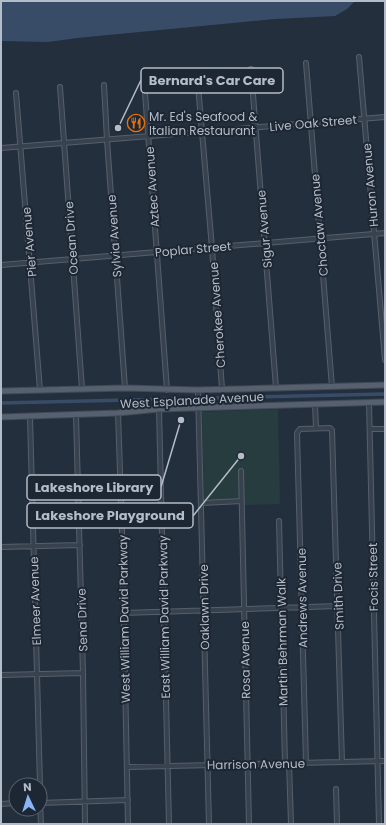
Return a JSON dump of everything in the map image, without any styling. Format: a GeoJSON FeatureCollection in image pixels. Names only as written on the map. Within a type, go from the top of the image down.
{"type":"FeatureCollection","features":[{"type":"Feature","properties":{"kind":"main road","name":"West Esplanade Avenue"},"geometry":{"type":"LineString","coordinates":[[1,391],[125,388],[198,392],[385,385]]}},
{"type":"Feature","properties":{"kind":"main road","name":"West Esplanade Avenue"},"geometry":{"type":"LineString","coordinates":[[1,418],[118,413],[199,406],[385,402]]}},
{"type":"Feature","properties":{"kind":"street","name":"Huron Avenue"},"geometry":{"type":"LineString","coordinates":[[359,57],[385,360]]}},
{"type":"Feature","properties":{"kind":"street","name":"Choctaw Avenue"},"geometry":{"type":"LineString","coordinates":[[306,63],[332,387]]}},
{"type":"Feature","properties":{"kind":"street","name":"Sigur Avenue"},"geometry":{"type":"LineString","coordinates":[[251,69],[266,243],[276,388]]}},
{"type":"Feature","properties":{"kind":"street","name":"Cherokee Avenue"},"geometry":{"type":"LineString","coordinates":[[197,74],[212,248],[222,390]]}},
{"type":"Feature","properties":{"kind":"street","name":"Aztec Avenue"},"geometry":{"type":"LineString","coordinates":[[144,79],[167,390]]}},
{"type":"Feature","properties":{"kind":"street","name":"Sylvia Avenue"},"geometry":{"type":"LineString","coordinates":[[104,84],[125,388]]}},
{"type":"Feature","properties":{"kind":"street","name":"Ocean Drive"},"geometry":{"type":"LineString","coordinates":[[60,87],[82,389]]}},
{"type":"Feature","properties":{"kind":"street","name":"Pier Avenue"},"geometry":{"type":"LineString","coordinates":[[16,93],[31,262],[40,390]]}},
{"type":"Feature","properties":{"kind":"street","name":"Live Oak Street"},"geometry":{"type":"LineString","coordinates":[[1,148],[385,117]]}},
{"type":"Feature","properties":{"kind":"street","name":"Poplar Street"},"geometry":{"type":"LineString","coordinates":[[1,264],[116,256],[385,233]]}},
{"type":"Feature","properties":{"kind":"street","name":"Oaklawn Drive"},"geometry":{"type":"LineString","coordinates":[[198,392],[209,824]]}},
{"type":"Feature","properties":{"kind":"street","name":"Focis Street"},"geometry":{"type":"LineString","coordinates":[[369,403],[379,824]]}},
{"type":"Feature","properties":{"kind":"street"},"geometry":{"type":"LineString","coordinates":[[315,404],[316,428]]}},
{"type":"Feature","properties":{"kind":"street","name":"East William David Parkway"},"geometry":{"type":"LineString","coordinates":[[159,409],[169,824]]}},
{"type":"Feature","properties":{"kind":"street","name":"West William David Parkway"},"geometry":{"type":"LineString","coordinates":[[118,413],[128,824]]}},
{"type":"Feature","properties":{"kind":"street","name":"Sena Drive"},"geometry":{"type":"LineString","coordinates":[[76,415],[83,673],[85,824]]}},
{"type":"Feature","properties":{"kind":"street","name":"Elmeer Avenue"},"geometry":{"type":"LineString","coordinates":[[30,417],[40,777]]}},
{"type":"Feature","properties":{"kind":"street","name":"Smith Drive"},"geometry":{"type":"LineString","coordinates":[[316,428],[330,428],[332,430],[342,762]]}},
{"type":"Feature","properties":{"kind":"street","name":"Andrews Avenue"},"geometry":{"type":"LineString","coordinates":[[306,763],[297,433],[300,429],[316,428]]}},
{"type":"Feature","properties":{"kind":"street"},"geometry":{"type":"LineString","coordinates":[[370,429],[385,428]]}},
{"type":"Feature","properties":{"kind":"street","name":"Rosa Avenue"},"geometry":{"type":"LineString","coordinates":[[241,471],[249,824]]}},
{"type":"Feature","properties":{"kind":"street"},"geometry":{"type":"LineString","coordinates":[[201,503],[242,499]]}},
{"type":"Feature","properties":{"kind":"street","name":"Martin Behrman Walk"},"geometry":{"type":"LineString","coordinates":[[279,521],[280,608],[291,824]]}},
{"type":"Feature","properties":{"kind":"street"},"geometry":{"type":"LineString","coordinates":[[1,547],[80,545]]}},
{"type":"Feature","properties":{"kind":"street"},"geometry":{"type":"LineString","coordinates":[[123,613],[338,606]]}},
{"type":"Feature","properties":{"kind":"street"},"geometry":{"type":"LineString","coordinates":[[1,675],[83,673]]}},
{"type":"Feature","properties":{"kind":"street","name":"Harrison Avenue"},"geometry":{"type":"LineString","coordinates":[[127,767],[385,761]]}},
{"type":"Feature","properties":{"kind":"street"},"geometry":{"type":"LineString","coordinates":[[336,789],[337,824]]}},
{"type":"Feature","properties":{"kind":"street"},"geometry":{"type":"LineString","coordinates":[[48,803],[128,800]]}},
{"type":"Feature","properties":{"kind":"green space"},"geometry":{"type":"Polygon","coordinates":[[[278,409],[280,504],[245,505],[244,499],[204,500],[202,412],[278,409]]]}},
{"type":"Feature","properties":{"kind":"water"},"geometry":{"type":"Polygon","coordinates":[[[1,1],[355,1],[347,9],[335,16],[275,19],[48,42],[1,41],[1,1]]]}},
{"type":"Feature","properties":{"kind":"waterway"},"geometry":{"type":"LineString","coordinates":[[1,403],[385,394]]}},
{"type":"Feature","properties":{"kind":"place","name":"Mr. Ed's Seafood & Italian Restaurant"},"geometry":{"type":"Point","coordinates":[136,123]}},
{"type":"Feature","properties":{"kind":"place","name":"Bernard's Car Care"},"geometry":{"type":"Point","coordinates":[118,128]}},
{"type":"Feature","properties":{"kind":"place","name":"Lakeshore Library"},"geometry":{"type":"Point","coordinates":[181,420]}},
{"type":"Feature","properties":{"kind":"place","name":"Lakeshore Playground"},"geometry":{"type":"Point","coordinates":[241,456]}}]}
